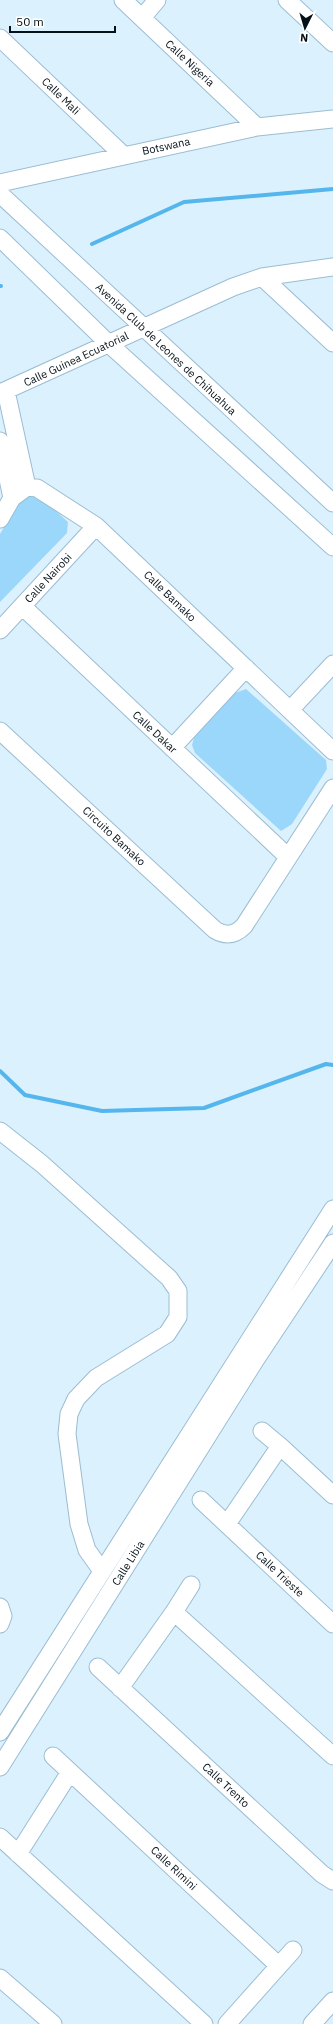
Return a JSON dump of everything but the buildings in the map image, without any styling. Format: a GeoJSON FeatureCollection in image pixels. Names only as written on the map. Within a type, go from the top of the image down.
{"type":"FeatureCollection","features":[{"type":"Feature","properties":{"kind":"street","name":"Calle Nigeria"},"geometry":{"type":"LineString","coordinates":[[123,0],[257,127]]}},
{"type":"Feature","properties":{"kind":"street"},"geometry":{"type":"LineString","coordinates":[[142,18],[157,0]]}},
{"type":"Feature","properties":{"kind":"street"},"geometry":{"type":"LineString","coordinates":[[294,2],[333,43]]}},
{"type":"Feature","properties":{"kind":"street","name":"Calle Mali"},"geometry":{"type":"LineString","coordinates":[[0,38],[122,155]]}},
{"type":"Feature","properties":{"kind":"street","name":"Botswana"},"geometry":{"type":"LineString","coordinates":[[0,183],[122,155],[257,127],[333,120]]}},
{"type":"Feature","properties":{"kind":"street","name":"Avenida Club de Leones de Chihuahua"},"geometry":{"type":"LineString","coordinates":[[0,194],[333,503]]}},
{"type":"Feature","properties":{"kind":"street"},"geometry":{"type":"LineString","coordinates":[[0,238],[108,343],[333,547]]}},
{"type":"Feature","properties":{"kind":"street","name":"Calle Guinea Ecuatorial"},"geometry":{"type":"LineString","coordinates":[[3,392],[233,287],[262,277],[333,267]]}},
{"type":"Feature","properties":{"kind":"street"},"geometry":{"type":"LineString","coordinates":[[262,277],[333,343]]}},
{"type":"Feature","properties":{"kind":"street"},"geometry":{"type":"LineString","coordinates":[[0,519],[12,498],[27,487],[3,392]]}},
{"type":"Feature","properties":{"kind":"street"},"geometry":{"type":"LineString","coordinates":[[0,441],[12,498]]}},
{"type":"Feature","properties":{"kind":"street","name":"Calle Bamako"},"geometry":{"type":"LineString","coordinates":[[27,487],[37,488],[96,526],[333,751]]}},
{"type":"Feature","properties":{"kind":"street","name":"Calle Nairobi"},"geometry":{"type":"LineString","coordinates":[[0,630],[96,526]]}},
{"type":"Feature","properties":{"kind":"street","name":"Calle Dakar"},"geometry":{"type":"LineString","coordinates":[[22,606],[288,857]]}},
{"type":"Feature","properties":{"kind":"street"},"geometry":{"type":"LineString","coordinates":[[290,710],[333,664]]}},
{"type":"Feature","properties":{"kind":"street"},"geometry":{"type":"LineString","coordinates":[[172,748],[246,668]]}},
{"type":"Feature","properties":{"kind":"street","name":"Circuito Bamako"},"geometry":{"type":"LineString","coordinates":[[0,731],[215,930],[222,934],[230,935],[238,932],[244,926],[288,857]]}},
{"type":"Feature","properties":{"kind":"street"},"geometry":{"type":"LineString","coordinates":[[288,857],[333,788]]}},
{"type":"Feature","properties":{"kind":"street"},"geometry":{"type":"LineString","coordinates":[[0,1131],[42,1164],[169,1278],[178,1290],[178,1317],[167,1334],[96,1378],[76,1399],[69,1414],[67,1434],[79,1524],[87,1550],[102,1571]]}},
{"type":"Feature","properties":{"kind":"street"},"geometry":{"type":"LineString","coordinates":[[250,1354],[333,1209]]}},
{"type":"Feature","properties":{"kind":"street"},"geometry":{"type":"LineString","coordinates":[[250,1354],[333,1243]]}},
{"type":"Feature","properties":{"kind":"street","name":"Calle Libia"},"geometry":{"type":"LineString","coordinates":[[0,1732],[102,1571],[250,1354]]}},
{"type":"Feature","properties":{"kind":"street","name":"Calle Libia"},"geometry":{"type":"LineString","coordinates":[[0,1766],[250,1354]]}},
{"type":"Feature","properties":{"kind":"street"},"geometry":{"type":"LineString","coordinates":[[262,1431],[333,1495]]}},
{"type":"Feature","properties":{"kind":"street"},"geometry":{"type":"LineString","coordinates":[[227,1524],[280,1446]]}},
{"type":"Feature","properties":{"kind":"street","name":"Calle Trieste"},"geometry":{"type":"LineString","coordinates":[[201,1500],[333,1624]]}},
{"type":"Feature","properties":{"kind":"street"},"geometry":{"type":"LineString","coordinates":[[120,1688],[174,1612],[191,1585]]}},
{"type":"Feature","properties":{"kind":"street"},"geometry":{"type":"LineString","coordinates":[[0,1607],[3,1616],[0,1624]]}},
{"type":"Feature","properties":{"kind":"street"},"geometry":{"type":"LineString","coordinates":[[174,1612],[333,1756]]}},
{"type":"Feature","properties":{"kind":"street","name":"Calle Trento"},"geometry":{"type":"LineString","coordinates":[[98,1667],[322,1874],[333,1881]]}},
{"type":"Feature","properties":{"kind":"street","name":"Calle Rimini"},"geometry":{"type":"LineString","coordinates":[[53,1756],[278,1965]]}},
{"type":"Feature","properties":{"kind":"street"},"geometry":{"type":"LineString","coordinates":[[18,1854],[70,1772]]}},
{"type":"Feature","properties":{"kind":"street"},"geometry":{"type":"LineString","coordinates":[[0,1837],[204,2024]]}},
{"type":"Feature","properties":{"kind":"street"},"geometry":{"type":"LineString","coordinates":[[228,2024],[278,1965],[293,1950]]}},
{"type":"Feature","properties":{"kind":"street"},"geometry":{"type":"LineString","coordinates":[[0,1978],[53,2024]]}},
{"type":"Feature","properties":{"kind":"street"},"geometry":{"type":"LineString","coordinates":[[312,2024],[333,2001]]}},
{"type":"Feature","properties":{"kind":"shaded area"},"geometry":{"type":"Polygon","coordinates":[[[33,490],[68,522],[67,533],[0,602],[0,534],[23,495],[33,490]]]}},
{"type":"Feature","properties":{"kind":"shaded area"},"geometry":{"type":"Polygon","coordinates":[[[246,689],[326,760],[327,769],[292,824],[281,831],[195,753],[192,745],[194,738],[235,693],[246,689]]]}},
{"type":"Feature","properties":{"kind":"waterway"},"geometry":{"type":"LineString","coordinates":[[92,244],[184,202],[333,189]]}},
{"type":"Feature","properties":{"kind":"waterway"},"geometry":{"type":"LineString","coordinates":[[0,1071],[25,1095],[102,1111],[204,1108],[326,1064],[333,1065]]}}]}
